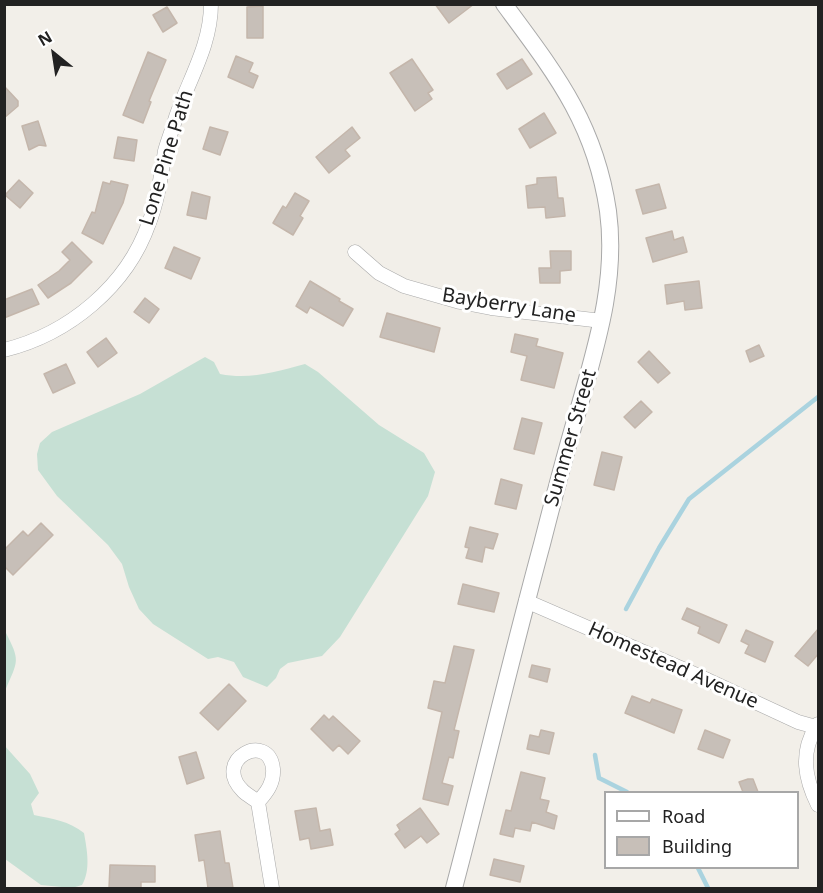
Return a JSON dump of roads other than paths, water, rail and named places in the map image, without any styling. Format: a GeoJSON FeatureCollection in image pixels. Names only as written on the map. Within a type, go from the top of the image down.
{"type":"FeatureCollection","features":[{"type":"Feature","properties":{"kind":"street","name":"Lone Pine Path"},"geometry":{"type":"LineString","coordinates":[[4,350],[62,328],[84,312],[122,273],[137,249],[149,223],[166,149],[179,109],[204,48],[211,22],[212,4]]}},
{"type":"Feature","properties":{"kind":"street","name":"Summer Street"},"geometry":{"type":"LineString","coordinates":[[453,888],[526,601],[603,321],[609,281],[608,212],[594,150],[571,99],[504,4]]}},
{"type":"Feature","properties":{"kind":"street","name":"Bayberry Lane"},"geometry":{"type":"LineString","coordinates":[[355,252],[379,273],[404,286],[460,302],[491,308],[603,321]]}},
{"type":"Feature","properties":{"kind":"street","name":"Homestead Avenue"},"geometry":{"type":"LineString","coordinates":[[526,601],[798,722],[817,726]]}},
{"type":"Feature","properties":{"kind":"street"},"geometry":{"type":"LineString","coordinates":[[817,726],[807,746],[805,759],[812,793],[819,805]]}},
{"type":"Feature","properties":{"kind":"street"},"geometry":{"type":"LineString","coordinates":[[258,802],[272,888]]}},
{"type":"Feature","properties":{"kind":"waterway"},"geometry":{"type":"LineString","coordinates":[[626,609],[689,499],[818,397]]}},
{"type":"Feature","properties":{"kind":"waterway"},"geometry":{"type":"LineString","coordinates":[[595,755],[599,778],[625,791]]}},
{"type":"Feature","properties":{"kind":"waterway"},"geometry":{"type":"LineString","coordinates":[[698,869],[708,888]]}}]}
